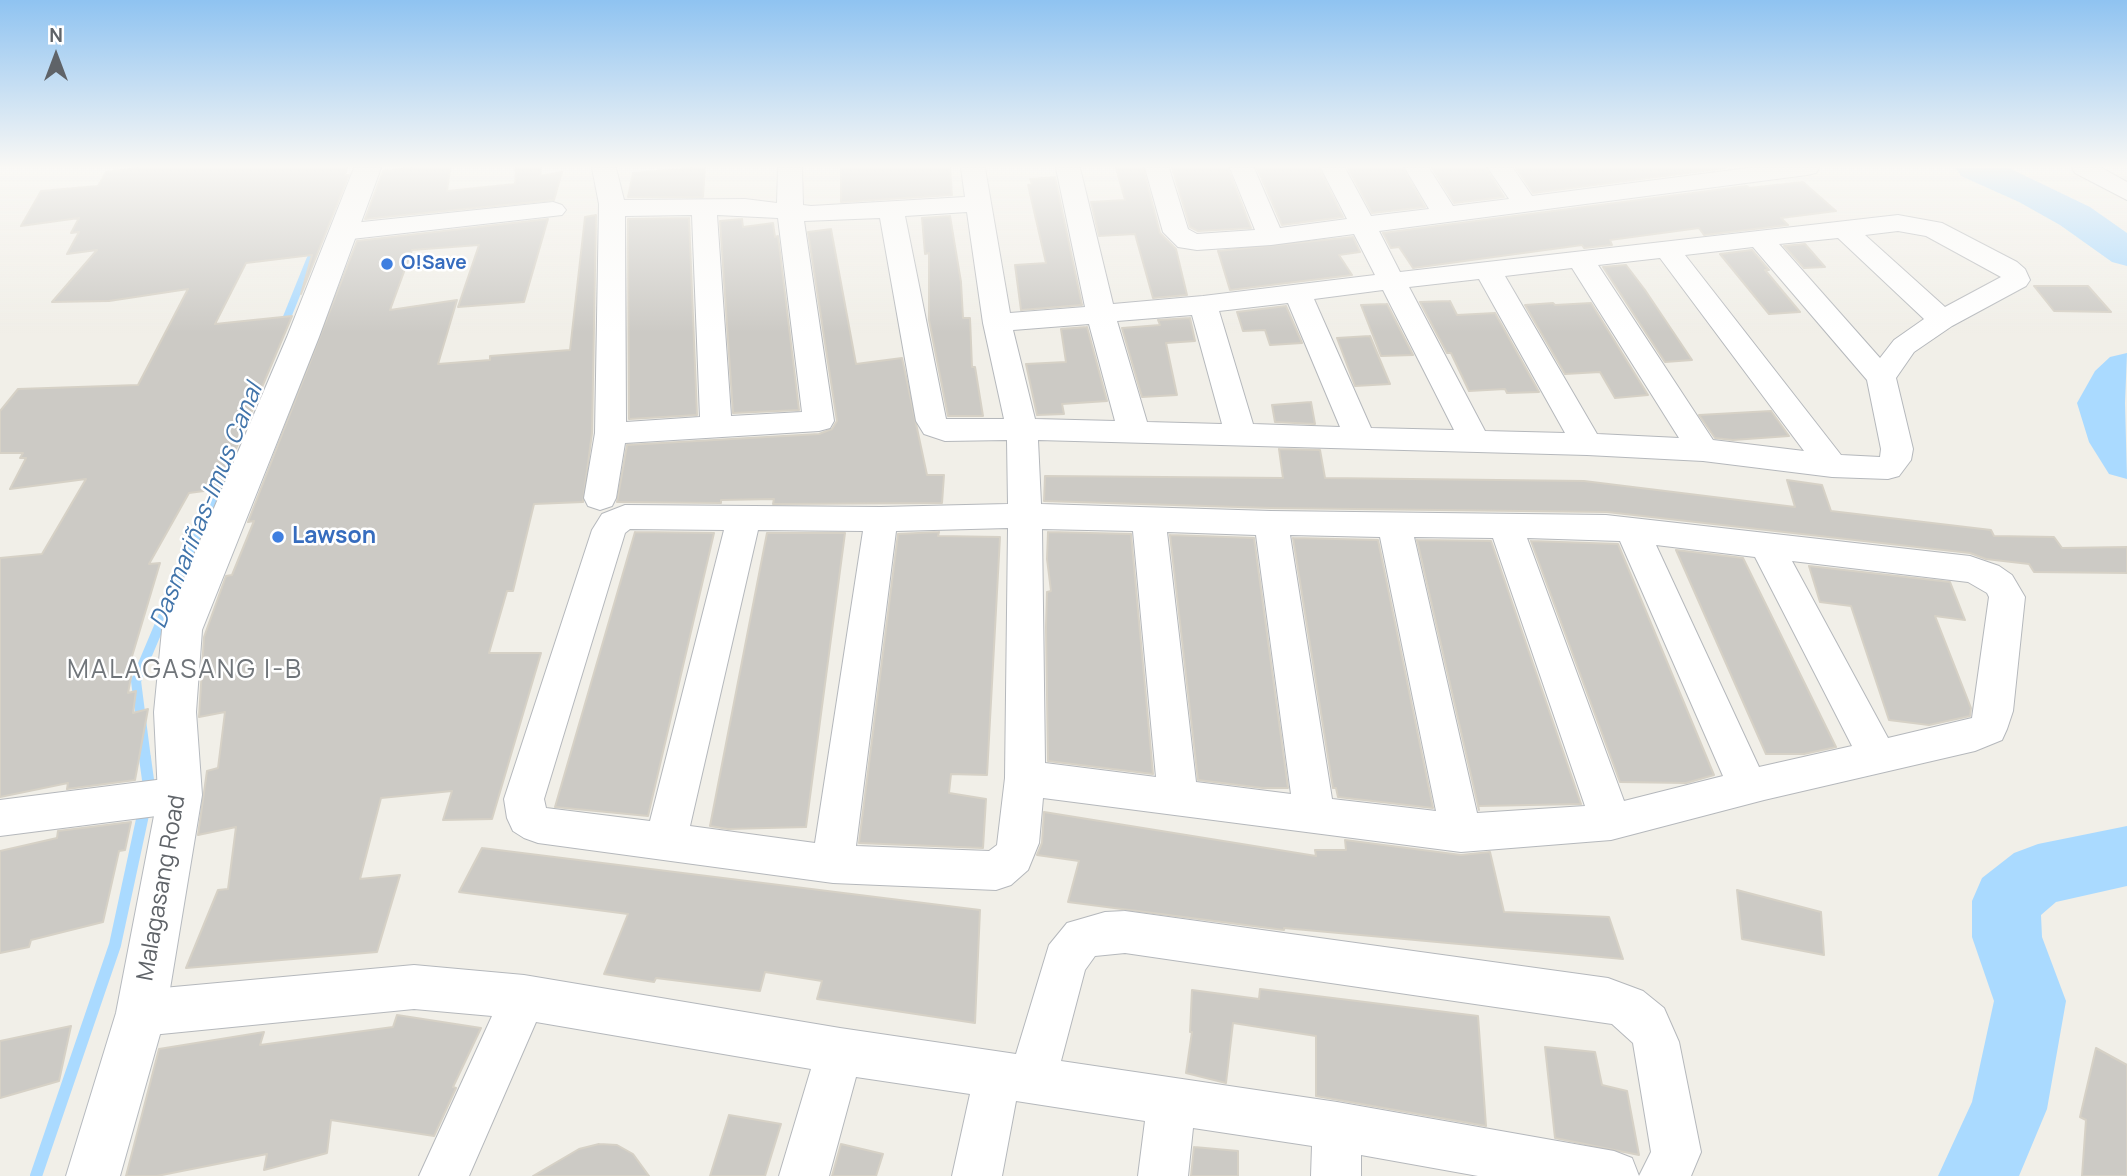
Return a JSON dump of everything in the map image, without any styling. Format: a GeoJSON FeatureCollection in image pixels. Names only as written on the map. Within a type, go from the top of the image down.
{"type":"FeatureCollection","features":[{"type":"Feature","properties":{"kind":"main road","name":"Malagasang Road"},"geometry":{"type":"LineString","coordinates":[[93,1176],[141,1013],[180,794],[175,712],[182,630],[347,223]]}},
{"type":"Feature","properties":{"kind":"street"},"geometry":{"type":"LineString","coordinates":[[343,232],[430,223]]}},
{"type":"Feature","properties":{"kind":"street"},"geometry":{"type":"LineString","coordinates":[[600,498],[611,433],[612,223]]}},
{"type":"Feature","properties":{"kind":"street"},"geometry":{"type":"LineString","coordinates":[[705,223],[716,426]]}},
{"type":"Feature","properties":{"kind":"street"},"geometry":{"type":"LineString","coordinates":[[611,433],[819,421],[791,223]]}},
{"type":"Feature","properties":{"kind":"street"},"geometry":{"type":"LineString","coordinates":[[893,223],[931,421],[945,430],[1022,429],[1587,444],[1703,450],[1832,466],[1888,468],[1895,460],[1897,449],[1881,378],[1760,239]]}},
{"type":"Feature","properties":{"kind":"street"},"geometry":{"type":"LineString","coordinates":[[981,223],[998,323],[1022,429],[1025,516],[1025,778],[1018,843],[1013,858],[996,871],[833,864],[538,825],[527,818],[524,799],[609,530],[614,523],[625,517],[641,515],[881,519],[1025,516],[1271,523],[1606,527],[1970,569],[1987,575],[2000,584],[2007,597],[1994,711],[1988,729],[1975,735],[1748,787],[1611,822],[1461,833],[1025,778]]}},
{"type":"Feature","properties":{"kind":"street"},"geometry":{"type":"LineString","coordinates":[[1080,223],[1101,315],[1134,432]]}},
{"type":"Feature","properties":{"kind":"street"},"geometry":{"type":"LineString","coordinates":[[1174,223],[1177,232],[1187,241],[1271,237],[1381,223]]}},
{"type":"Feature","properties":{"kind":"street"},"geometry":{"type":"LineString","coordinates":[[1265,223],[1271,237]]}},
{"type":"Feature","properties":{"kind":"street"},"geometry":{"type":"LineString","coordinates":[[998,323],[1203,305],[1898,223],[1933,229],[2015,275],[2016,280],[1942,320],[1905,346],[1881,378]]}},
{"type":"Feature","properties":{"kind":"street"},"geometry":{"type":"LineString","coordinates":[[1364,225],[1475,441]]}},
{"type":"Feature","properties":{"kind":"street"},"geometry":{"type":"LineString","coordinates":[[1844,229],[1942,320]]}},
{"type":"Feature","properties":{"kind":"street"},"geometry":{"type":"LineString","coordinates":[[1667,250],[1832,466]]}},
{"type":"Feature","properties":{"kind":"street"},"geometry":{"type":"LineString","coordinates":[[1580,259],[1703,450]]}},
{"type":"Feature","properties":{"kind":"street"},"geometry":{"type":"LineString","coordinates":[[1488,270],[1587,444]]}},
{"type":"Feature","properties":{"kind":"street"},"geometry":{"type":"LineString","coordinates":[[1297,292],[1361,440]]}},
{"type":"Feature","properties":{"kind":"street"},"geometry":{"type":"LineString","coordinates":[[1203,305],[1240,434]]}},
{"type":"Feature","properties":{"kind":"street"},"geometry":{"type":"LineString","coordinates":[[665,843],[744,517]]}},
{"type":"Feature","properties":{"kind":"street"},"geometry":{"type":"LineString","coordinates":[[833,864],[881,519]]}},
{"type":"Feature","properties":{"kind":"street"},"geometry":{"type":"LineString","coordinates":[[1149,519],[1178,797]]}},
{"type":"Feature","properties":{"kind":"street"},"geometry":{"type":"LineString","coordinates":[[1271,523],[1314,814]]}},
{"type":"Feature","properties":{"kind":"street"},"geometry":{"type":"LineString","coordinates":[[1394,523],[1461,833]]}},
{"type":"Feature","properties":{"kind":"street"},"geometry":{"type":"LineString","coordinates":[[1505,525],[1611,822]]}},
{"type":"Feature","properties":{"kind":"street"},"geometry":{"type":"LineString","coordinates":[[1632,530],[1748,787]]}},
{"type":"Feature","properties":{"kind":"street"},"geometry":{"type":"LineString","coordinates":[[1767,547],[1878,758]]}},
{"type":"Feature","properties":{"kind":"street"},"geometry":{"type":"LineString","coordinates":[[0,818],[180,794]]}},
{"type":"Feature","properties":{"kind":"street"},"geometry":{"type":"LineString","coordinates":[[977,1176],[1065,960],[1082,939],[1105,933],[1125,932],[1608,1000],[1627,1007],[1648,1024],[1656,1042],[1675,1152],[1667,1175],[1664,1176]]}},
{"type":"Feature","properties":{"kind":"street"},"geometry":{"type":"LineString","coordinates":[[141,1013],[414,987],[524,997],[840,1051],[1337,1126],[1499,1167],[1614,1176]]}},
{"type":"Feature","properties":{"kind":"street"},"geometry":{"type":"LineString","coordinates":[[444,1176],[524,997]]}},
{"type":"Feature","properties":{"kind":"street"},"geometry":{"type":"LineString","coordinates":[[804,1176],[840,1051]]}},
{"type":"Feature","properties":{"kind":"street"},"geometry":{"type":"LineString","coordinates":[[1163,1176],[1172,1101]]}},
{"type":"Feature","properties":{"kind":"street"},"geometry":{"type":"LineString","coordinates":[[1336,1176],[1337,1126]]}},
{"type":"Feature","properties":{"kind":"building"},"geometry":{"type":"Polygon","coordinates":[[[23,223],[44,223],[21,226],[23,223]]]}},
{"type":"Feature","properties":{"kind":"building"},"geometry":{"type":"Polygon","coordinates":[[[76,223],[330,223],[301,294],[312,255],[246,263],[215,324],[292,316],[219,489],[189,493],[149,564],[160,563],[127,673],[132,672],[128,693],[136,691],[133,713],[148,709],[135,780],[67,789],[68,783],[0,797],[0,558],[42,554],[86,479],[10,489],[26,458],[20,458],[23,453],[0,453],[0,411],[18,389],[138,385],[188,289],[109,301],[52,302],[97,250],[67,254],[79,232],[71,233],[76,223]]]}},
{"type":"Feature","properties":{"kind":"building"},"geometry":{"type":"Polygon","coordinates":[[[514,223],[547,223],[524,302],[458,307],[479,245],[412,250],[390,310],[457,300],[438,364],[490,360],[490,356],[570,350],[584,223],[596,223],[592,433],[583,502],[534,504],[513,591],[507,591],[489,653],[541,653],[492,819],[443,820],[452,791],[381,798],[360,879],[400,875],[377,952],[186,968],[218,890],[228,889],[236,827],[198,835],[207,771],[218,768],[225,712],[199,717],[204,637],[226,576],[232,575],[254,521],[248,522],[357,241],[514,223]]]}},
{"type":"Feature","properties":{"kind":"building"},"geometry":{"type":"Polygon","coordinates":[[[628,223],[689,223],[697,415],[629,419],[628,223]]]}},
{"type":"Feature","properties":{"kind":"building"},"geometry":{"type":"Polygon","coordinates":[[[720,223],[742,223],[743,227],[773,223],[775,237],[778,236],[799,410],[733,413],[720,223]]]}},
{"type":"Feature","properties":{"kind":"building"},"geometry":{"type":"Polygon","coordinates":[[[922,223],[951,223],[961,282],[963,318],[970,318],[972,367],[975,367],[983,416],[948,416],[929,320],[929,253],[925,254],[922,223]]]}},
{"type":"Feature","properties":{"kind":"building"},"geometry":{"type":"Polygon","coordinates":[[[1037,223],[1065,223],[1082,305],[1021,310],[1015,265],[1046,263],[1037,223]]]}},
{"type":"Feature","properties":{"kind":"building"},"geometry":{"type":"Polygon","coordinates":[[[1096,223],[1157,223],[1160,233],[1176,249],[1187,295],[1153,298],[1135,234],[1099,236],[1096,223]]]}},
{"type":"Feature","properties":{"kind":"building"},"geometry":{"type":"Polygon","coordinates":[[[1189,223],[1249,223],[1251,228],[1198,231],[1190,227],[1189,223]]]}},
{"type":"Feature","properties":{"kind":"building"},"geometry":{"type":"Polygon","coordinates":[[[1461,223],[1786,223],[1788,225],[1704,235],[1699,228],[1610,240],[1612,245],[1584,248],[1582,245],[1413,268],[1399,247],[1391,248],[1383,233],[1461,223]]]}},
{"type":"Feature","properties":{"kind":"building"},"geometry":{"type":"Polygon","coordinates":[[[831,229],[856,364],[902,358],[927,475],[944,475],[942,503],[773,504],[774,499],[721,500],[721,503],[617,502],[627,445],[819,434],[832,429],[837,421],[808,232],[831,229]]]}},
{"type":"Feature","properties":{"kind":"building"},"geometry":{"type":"Polygon","coordinates":[[[1353,237],[1360,252],[1339,255],[1352,275],[1230,290],[1218,251],[1353,237]]]}},
{"type":"Feature","properties":{"kind":"building"},"geometry":{"type":"Polygon","coordinates":[[[1805,244],[1825,267],[1804,268],[1784,246],[1805,244]]]}},
{"type":"Feature","properties":{"kind":"building"},"geometry":{"type":"Polygon","coordinates":[[[1752,250],[1800,312],[1769,314],[1720,254],[1752,250]]]}},
{"type":"Feature","properties":{"kind":"building"},"geometry":{"type":"Polygon","coordinates":[[[1626,265],[1692,360],[1665,362],[1603,267],[1626,265]]]}},
{"type":"Feature","properties":{"kind":"building"},"geometry":{"type":"Polygon","coordinates":[[[2034,286],[2088,286],[2111,312],[2054,311],[2034,286]]]}},
{"type":"Feature","properties":{"kind":"building"},"geometry":{"type":"Polygon","coordinates":[[[1450,301],[1457,315],[1495,313],[1539,392],[1507,393],[1505,389],[1469,391],[1451,353],[1447,353],[1420,302],[1450,301]]]}},
{"type":"Feature","properties":{"kind":"building"},"geometry":{"type":"Polygon","coordinates":[[[1591,303],[1648,395],[1615,398],[1600,372],[1565,374],[1525,305],[1591,303]]]}},
{"type":"Feature","properties":{"kind":"building"},"geometry":{"type":"Polygon","coordinates":[[[1387,304],[1413,355],[1381,356],[1361,305],[1387,304]]]}},
{"type":"Feature","properties":{"kind":"building"},"geometry":{"type":"Polygon","coordinates":[[[1286,306],[1302,343],[1270,345],[1265,330],[1243,331],[1237,312],[1286,306]]]}},
{"type":"Feature","properties":{"kind":"building"},"geometry":{"type":"Polygon","coordinates":[[[1190,318],[1195,341],[1166,343],[1177,395],[1142,397],[1122,328],[1160,325],[1158,320],[1190,318]]]}},
{"type":"Feature","properties":{"kind":"building"},"geometry":{"type":"Polygon","coordinates":[[[1087,327],[1107,401],[1062,404],[1064,414],[1037,415],[1026,364],[1066,362],[1061,329],[1087,327]]]}},
{"type":"Feature","properties":{"kind":"building"},"geometry":{"type":"Polygon","coordinates":[[[1370,336],[1390,384],[1355,386],[1337,338],[1370,336]]]}},
{"type":"Feature","properties":{"kind":"building"},"geometry":{"type":"Polygon","coordinates":[[[1311,402],[1315,424],[1275,422],[1272,405],[1311,402]]]}},
{"type":"Feature","properties":{"kind":"building"},"geometry":{"type":"Polygon","coordinates":[[[1771,411],[1789,436],[1733,440],[1715,438],[1699,415],[1771,411]]]}},
{"type":"Feature","properties":{"kind":"building"},"geometry":{"type":"Polygon","coordinates":[[[1279,449],[1320,450],[1325,478],[1584,481],[1795,507],[1787,480],[1822,485],[1831,511],[1991,530],[1994,536],[2054,537],[2062,548],[2127,547],[2127,573],[2034,572],[2029,564],[1986,559],[1970,553],[1607,512],[1271,508],[1044,501],[1045,476],[1283,478],[1279,449]]]}},
{"type":"Feature","properties":{"kind":"building"},"geometry":{"type":"Polygon","coordinates":[[[635,532],[714,533],[648,816],[555,807],[635,532]]]}},
{"type":"Feature","properties":{"kind":"building"},"geometry":{"type":"Polygon","coordinates":[[[939,532],[938,536],[1000,537],[987,775],[951,774],[949,793],[986,799],[983,848],[859,843],[898,534],[939,532]]]}},
{"type":"Feature","properties":{"kind":"building"},"geometry":{"type":"Polygon","coordinates":[[[1048,532],[1131,534],[1153,774],[1048,761],[1046,627],[1047,592],[1051,591],[1047,559],[1048,532]]]}},
{"type":"Feature","properties":{"kind":"building"},"geometry":{"type":"Polygon","coordinates":[[[767,533],[845,533],[806,827],[728,829],[710,826],[767,533]]]}},
{"type":"Feature","properties":{"kind":"building"},"geometry":{"type":"Polygon","coordinates":[[[1170,535],[1254,538],[1288,788],[1263,788],[1198,780],[1170,535]]]}},
{"type":"Feature","properties":{"kind":"building"},"geometry":{"type":"Polygon","coordinates":[[[1293,538],[1378,540],[1433,808],[1338,797],[1336,788],[1333,788],[1293,538]]]}},
{"type":"Feature","properties":{"kind":"building"},"geometry":{"type":"Polygon","coordinates":[[[1417,540],[1491,541],[1581,804],[1478,806],[1417,540]]]}},
{"type":"Feature","properties":{"kind":"building"},"geometry":{"type":"Polygon","coordinates":[[[1531,541],[1618,544],[1714,775],[1686,783],[1620,782],[1531,541]]]}},
{"type":"Feature","properties":{"kind":"building"},"geometry":{"type":"Polygon","coordinates":[[[1676,550],[1743,558],[1836,747],[1804,754],[1766,754],[1676,550]]]}},
{"type":"Feature","properties":{"kind":"building"},"geometry":{"type":"Polygon","coordinates":[[[1809,566],[1950,582],[1965,620],[1935,616],[1971,708],[1970,716],[1929,725],[1889,720],[1851,606],[1820,602],[1809,566]]]}},
{"type":"Feature","properties":{"kind":"building"},"geometry":{"type":"Polygon","coordinates":[[[1044,812],[1316,856],[1315,850],[1346,850],[1345,840],[1461,855],[1490,852],[1504,912],[1609,917],[1623,959],[1284,930],[1068,902],[1079,861],[1037,855],[1042,843],[1044,812]]]}},
{"type":"Feature","properties":{"kind":"building"},"geometry":{"type":"Polygon","coordinates":[[[131,822],[125,850],[119,851],[103,922],[31,940],[29,947],[0,953],[0,851],[57,838],[58,831],[131,822]]]}},
{"type":"Feature","properties":{"kind":"building"},"geometry":{"type":"Polygon","coordinates":[[[482,848],[980,910],[975,1023],[817,999],[822,981],[765,972],[760,991],[656,978],[654,982],[604,974],[628,914],[459,892],[482,848]]]}},
{"type":"Feature","properties":{"kind":"building"},"geometry":{"type":"Polygon","coordinates":[[[1737,890],[1821,912],[1824,955],[1742,939],[1737,890]]]}},
{"type":"Feature","properties":{"kind":"building"},"geometry":{"type":"Polygon","coordinates":[[[1260,989],[1478,1016],[1486,1126],[1316,1096],[1316,1036],[1233,1023],[1226,1083],[1186,1073],[1192,1032],[1192,990],[1259,999],[1260,989]]]}},
{"type":"Feature","properties":{"kind":"building"},"geometry":{"type":"Polygon","coordinates":[[[397,1015],[481,1028],[453,1087],[456,1088],[434,1136],[331,1120],[327,1153],[264,1170],[267,1154],[157,1176],[126,1176],[159,1049],[264,1032],[260,1045],[393,1027],[397,1015]]]}},
{"type":"Feature","properties":{"kind":"building"},"geometry":{"type":"Polygon","coordinates":[[[71,1026],[59,1081],[0,1098],[0,1041],[71,1026]]]}},
{"type":"Feature","properties":{"kind":"building"},"geometry":{"type":"Polygon","coordinates":[[[1545,1047],[1595,1052],[1602,1085],[1627,1091],[1639,1155],[1555,1138],[1545,1047]]]}},
{"type":"Feature","properties":{"kind":"building"},"geometry":{"type":"Polygon","coordinates":[[[2096,1048],[2127,1065],[2127,1176],[2082,1176],[2086,1120],[2080,1117],[2096,1048]]]}},
{"type":"Feature","properties":{"kind":"building"},"geometry":{"type":"Polygon","coordinates":[[[729,1115],[781,1124],[765,1176],[710,1176],[729,1115]]]}},
{"type":"Feature","properties":{"kind":"building"},"geometry":{"type":"Polygon","coordinates":[[[599,1144],[617,1145],[633,1154],[649,1176],[533,1176],[579,1149],[599,1144]]]}},
{"type":"Feature","properties":{"kind":"building"},"geometry":{"type":"Polygon","coordinates":[[[841,1144],[883,1154],[876,1176],[832,1176],[841,1144]]]}},
{"type":"Feature","properties":{"kind":"building"},"geometry":{"type":"Polygon","coordinates":[[[1194,1147],[1238,1151],[1238,1176],[1191,1176],[1194,1147]]]}},
{"type":"Feature","properties":{"kind":"waterway"},"geometry":{"type":"LineString","coordinates":[[2085,223],[2127,253]]}},
{"type":"Feature","properties":{"kind":"waterway","name":"Dasmariñas-Imus Canal"},"geometry":{"type":"LineString","coordinates":[[283,327],[317,243]]}},
{"type":"Feature","properties":{"kind":"waterway"},"geometry":{"type":"LineString","coordinates":[[2127,368],[2112,382],[2101,403],[2114,442],[2127,461]]}},
{"type":"Feature","properties":{"kind":"waterway","name":"Dasmariñas-Imus Canal"},"geometry":{"type":"LineString","coordinates":[[146,759],[136,681],[222,477]]}},
{"type":"Feature","properties":{"kind":"waterway","name":"Dasmariñas-Imus Canal"},"geometry":{"type":"LineString","coordinates":[[36,1176],[115,945],[149,787],[145,758]]}},
{"type":"Feature","properties":{"kind":"waterway"},"geometry":{"type":"LineString","coordinates":[[1978,1176],[2009,1109],[2030,1001],[2007,937],[2006,901],[2038,875],[2127,856]]}},
{"type":"Feature","properties":{"kind":"place","name":"O!Save"},"geometry":{"type":"Point","coordinates":[387,264]}},
{"type":"Feature","properties":{"kind":"place","name":"Lawson"},"geometry":{"type":"Point","coordinates":[278,537]}},
{"type":"Feature","properties":{"kind":"district","name":"MALAGASANG I-B"},"geometry":{"type":"Point","coordinates":[185,671]}}]}
